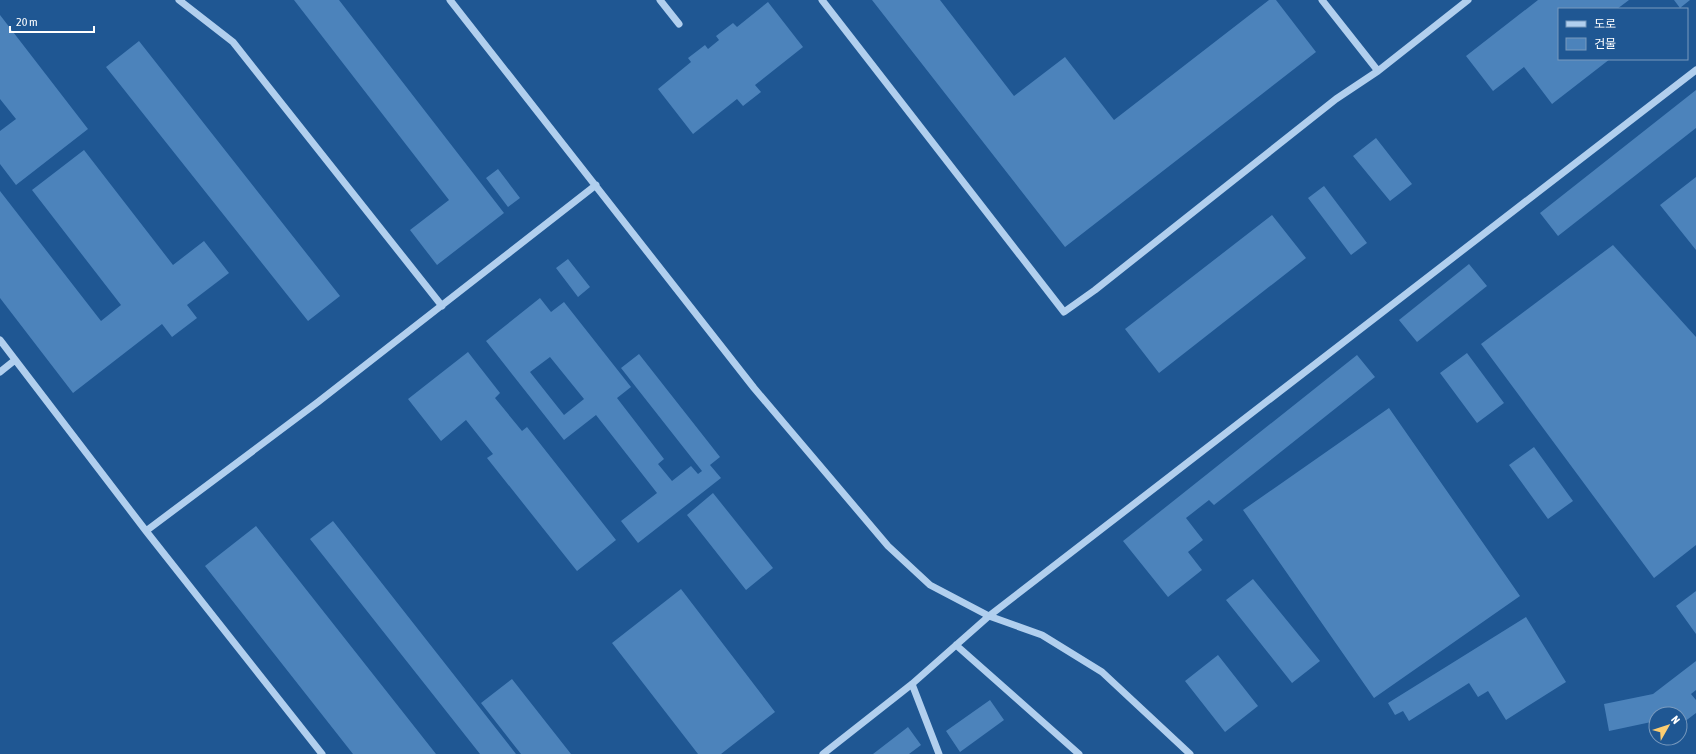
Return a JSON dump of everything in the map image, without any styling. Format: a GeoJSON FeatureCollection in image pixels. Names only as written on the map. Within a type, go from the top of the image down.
{"type":"FeatureCollection","features":[{"type":"Feature","properties":{"kind":"street"},"geometry":{"type":"LineString","coordinates":[[179,0],[234,42],[442,306]]}},
{"type":"Feature","properties":{"kind":"street"},"geometry":{"type":"LineString","coordinates":[[450,0],[754,388],[888,546],[930,585],[989,616],[1042,635],[1102,672],[1190,754]]}},
{"type":"Feature","properties":{"kind":"street"},"geometry":{"type":"LineString","coordinates":[[660,0],[679,24]]}},
{"type":"Feature","properties":{"kind":"street"},"geometry":{"type":"LineString","coordinates":[[822,0],[1064,312],[1095,290],[1336,99],[1378,71],[1468,0]]}},
{"type":"Feature","properties":{"kind":"street"},"geometry":{"type":"LineString","coordinates":[[1322,0],[1378,71]]}},
{"type":"Feature","properties":{"kind":"street"},"geometry":{"type":"LineString","coordinates":[[823,754],[912,684],[989,616],[1696,70]]}},
{"type":"Feature","properties":{"kind":"street"},"geometry":{"type":"LineString","coordinates":[[146,532],[442,306],[596,185]]}},
{"type":"Feature","properties":{"kind":"street"},"geometry":{"type":"LineString","coordinates":[[0,340],[146,532],[322,754]]}},
{"type":"Feature","properties":{"kind":"street"},"geometry":{"type":"LineString","coordinates":[[0,372],[15,360]]}},
{"type":"Feature","properties":{"kind":"street"},"geometry":{"type":"LineString","coordinates":[[956,645],[1079,754]]}},
{"type":"Feature","properties":{"kind":"street"},"geometry":{"type":"LineString","coordinates":[[912,684],[938,754]]}},
{"type":"Feature","properties":{"kind":"building"},"geometry":{"type":"Polygon","coordinates":[[[294,0],[339,0],[504,213],[437,265],[410,230],[449,200],[294,0]]]}},
{"type":"Feature","properties":{"kind":"building"},"geometry":{"type":"Polygon","coordinates":[[[872,0],[940,0],[1014,96],[1065,57],[1114,120],[1269,0],[1276,0],[1316,52],[1065,247],[872,0]]]}},
{"type":"Feature","properties":{"kind":"building"},"geometry":{"type":"Polygon","coordinates":[[[1538,0],[1629,0],[1618,8],[1558,8],[1558,60],[1609,60],[1552,104],[1524,67],[1493,91],[1466,56],[1538,0]]]}},
{"type":"Feature","properties":{"kind":"building"},"geometry":{"type":"Polygon","coordinates":[[[1674,0],[1690,0],[1680,8],[1674,0]]]}},
{"type":"Feature","properties":{"kind":"building"},"geometry":{"type":"Polygon","coordinates":[[[768,2],[803,47],[755,85],[761,92],[743,106],[737,99],[693,134],[658,89],[691,62],[688,58],[705,45],[708,49],[719,40],[716,36],[733,23],[737,27],[768,2]]]}},
{"type":"Feature","properties":{"kind":"building"},"geometry":{"type":"Polygon","coordinates":[[[0,15],[88,129],[16,185],[0,164],[0,131],[16,119],[0,99],[0,15]]]}},
{"type":"Feature","properties":{"kind":"building"},"geometry":{"type":"Polygon","coordinates":[[[139,41],[340,296],[308,321],[106,67],[139,41]]]}},
{"type":"Feature","properties":{"kind":"building"},"geometry":{"type":"Polygon","coordinates":[[[1696,90],[1696,128],[1558,236],[1540,213],[1696,90]]]}},
{"type":"Feature","properties":{"kind":"building"},"geometry":{"type":"Polygon","coordinates":[[[1376,138],[1412,184],[1390,201],[1353,156],[1376,138]]]}},
{"type":"Feature","properties":{"kind":"building"},"geometry":{"type":"Polygon","coordinates":[[[84,150],[173,265],[204,241],[229,273],[187,305],[197,318],[172,337],[162,324],[73,393],[0,298],[0,191],[101,321],[121,305],[32,190],[84,150]]]}},
{"type":"Feature","properties":{"kind":"building"},"geometry":{"type":"Polygon","coordinates":[[[498,169],[520,198],[508,207],[486,178],[498,169]]]}},
{"type":"Feature","properties":{"kind":"building"},"geometry":{"type":"Polygon","coordinates":[[[1696,177],[1696,250],[1660,205],[1696,177]]]}},
{"type":"Feature","properties":{"kind":"building"},"geometry":{"type":"Polygon","coordinates":[[[1324,186],[1367,243],[1351,255],[1308,198],[1324,186]]]}},
{"type":"Feature","properties":{"kind":"building"},"geometry":{"type":"Polygon","coordinates":[[[1272,215],[1306,258],[1159,373],[1125,329],[1272,215]]]}},
{"type":"Feature","properties":{"kind":"building"},"geometry":{"type":"Polygon","coordinates":[[[1613,245],[1696,337],[1696,545],[1654,578],[1481,344],[1613,245]]]}},
{"type":"Feature","properties":{"kind":"building"},"geometry":{"type":"Polygon","coordinates":[[[568,259],[590,287],[578,297],[556,268],[568,259]]]}},
{"type":"Feature","properties":{"kind":"building"},"geometry":{"type":"Polygon","coordinates":[[[1469,264],[1487,286],[1417,342],[1399,320],[1469,264]]]}},
{"type":"Feature","properties":{"kind":"building"},"geometry":{"type":"Polygon","coordinates":[[[540,298],[551,312],[564,302],[631,387],[617,398],[664,459],[658,464],[672,481],[691,466],[698,474],[702,471],[621,368],[639,354],[720,457],[710,465],[721,478],[638,543],[621,521],[657,493],[596,415],[564,440],[486,341],[540,298]],[[550,357],[530,372],[564,415],[584,399],[550,357]]]}},
{"type":"Feature","properties":{"kind":"building"},"geometry":{"type":"Polygon","coordinates":[[[468,352],[500,393],[495,398],[522,431],[527,427],[616,540],[577,571],[487,458],[493,454],[466,420],[441,441],[408,399],[468,352]]]}},
{"type":"Feature","properties":{"kind":"building"},"geometry":{"type":"Polygon","coordinates":[[[1467,353],[1504,403],[1477,423],[1440,373],[1467,353]]]}},
{"type":"Feature","properties":{"kind":"building"},"geometry":{"type":"Polygon","coordinates":[[[1357,355],[1375,377],[1214,505],[1209,500],[1186,518],[1203,540],[1188,552],[1202,570],[1168,597],[1123,541],[1357,355]]]}},
{"type":"Feature","properties":{"kind":"building"},"geometry":{"type":"Polygon","coordinates":[[[1389,408],[1520,596],[1374,698],[1243,510],[1389,408]]]}},
{"type":"Feature","properties":{"kind":"building"},"geometry":{"type":"Polygon","coordinates":[[[1534,447],[1573,501],[1548,519],[1509,465],[1534,447]]]}},
{"type":"Feature","properties":{"kind":"building"},"geometry":{"type":"Polygon","coordinates":[[[713,493],[773,568],[746,590],[687,515],[713,493]]]}},
{"type":"Feature","properties":{"kind":"building"},"geometry":{"type":"Polygon","coordinates":[[[333,521],[516,754],[480,754],[310,539],[333,521]]]}},
{"type":"Feature","properties":{"kind":"building"},"geometry":{"type":"Polygon","coordinates":[[[256,526],[436,754],[353,754],[205,566],[256,526]]]}},
{"type":"Feature","properties":{"kind":"building"},"geometry":{"type":"Polygon","coordinates":[[[1253,579],[1320,661],[1292,683],[1226,600],[1253,579]]]}},
{"type":"Feature","properties":{"kind":"building"},"geometry":{"type":"Polygon","coordinates":[[[681,589],[775,712],[721,754],[698,754],[612,643],[681,589]]]}},
{"type":"Feature","properties":{"kind":"building"},"geometry":{"type":"Polygon","coordinates":[[[1696,591],[1696,634],[1676,606],[1696,591]]]}},
{"type":"Feature","properties":{"kind":"building"},"geometry":{"type":"Polygon","coordinates":[[[1526,617],[1566,682],[1506,720],[1488,691],[1478,697],[1469,683],[1409,721],[1403,711],[1395,715],[1388,703],[1526,617]]]}},
{"type":"Feature","properties":{"kind":"building"},"geometry":{"type":"Polygon","coordinates":[[[1218,655],[1258,706],[1225,732],[1185,681],[1218,655]]]}},
{"type":"Feature","properties":{"kind":"building"},"geometry":{"type":"Polygon","coordinates":[[[1696,661],[1696,690],[1691,694],[1696,700],[1696,713],[1688,719],[1688,706],[1648,706],[1648,723],[1609,731],[1604,704],[1653,694],[1696,661]]]}},
{"type":"Feature","properties":{"kind":"building"},"geometry":{"type":"Polygon","coordinates":[[[512,679],[571,754],[521,754],[481,703],[512,679]]]}},
{"type":"Feature","properties":{"kind":"building"},"geometry":{"type":"Polygon","coordinates":[[[990,700],[1004,720],[960,752],[946,731],[990,700]]]}},
{"type":"Feature","properties":{"kind":"building"},"geometry":{"type":"Polygon","coordinates":[[[908,727],[921,745],[909,754],[873,754],[908,727]]]}}]}
